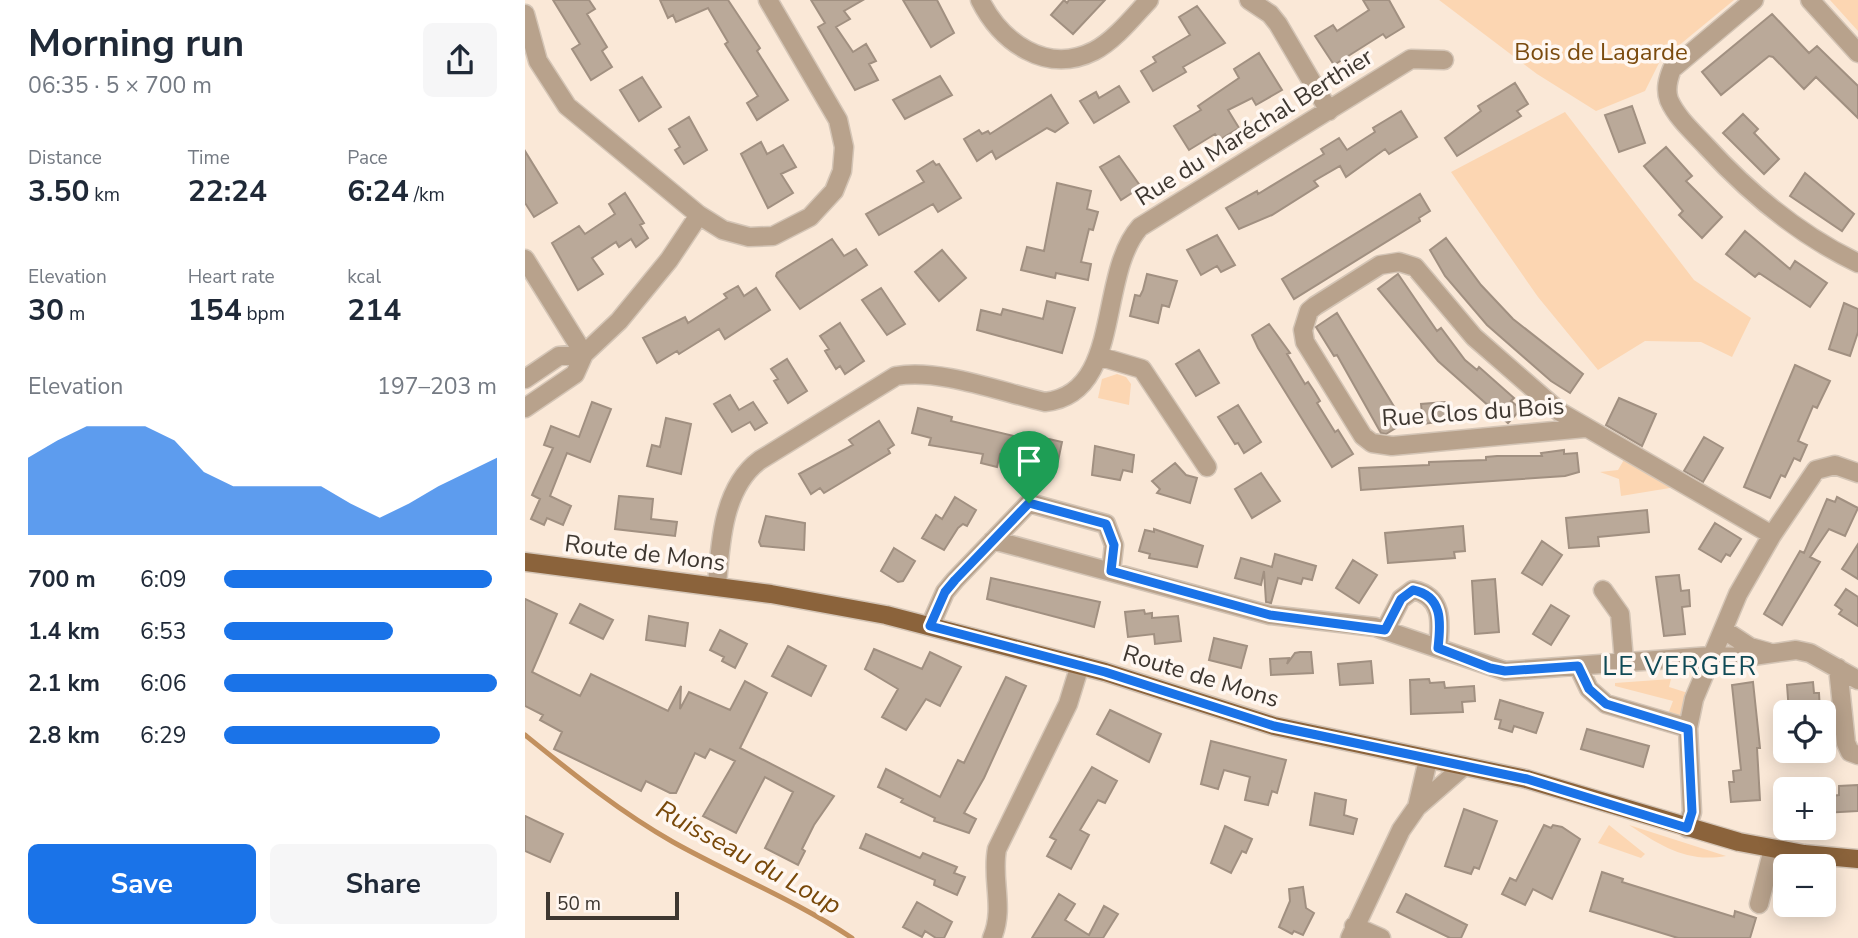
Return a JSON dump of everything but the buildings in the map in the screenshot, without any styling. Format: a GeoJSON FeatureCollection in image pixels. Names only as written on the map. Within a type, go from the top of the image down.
{"type":"FeatureCollection","features":[{"type":"Feature","properties":{"kind":"main road","name":"Route de Mons"},"geometry":{"type":"LineString","coordinates":[[525,562],[717,586],[842,606],[1080,665],[1274,726],[1527,779],[1687,828],[1773,849],[1858,859]]}},
{"type":"Feature","properties":{"kind":"street"},"geometry":{"type":"LineString","coordinates":[[525,14],[538,61],[567,106],[699,215],[723,230],[749,237],[773,236],[793,228],[822,205],[834,191],[842,171],[844,147],[838,120],[768,0]]}},
{"type":"Feature","properties":{"kind":"street"},"geometry":{"type":"LineString","coordinates":[[980,0],[989,18],[1013,44],[1039,57],[1062,60],[1094,51],[1149,0]]}},
{"type":"Feature","properties":{"kind":"street"},"geometry":{"type":"LineString","coordinates":[[1249,0],[1270,14],[1278,24],[1329,111]]}},
{"type":"Feature","properties":{"kind":"street"},"geometry":{"type":"LineString","coordinates":[[1754,0],[1672,69],[1667,83],[1668,99],[1682,120],[1743,186],[1814,239],[1858,263]]}},
{"type":"Feature","properties":{"kind":"street"},"geometry":{"type":"LineString","coordinates":[[1810,0],[1858,53]]}},
{"type":"Feature","properties":{"kind":"street","name":"Rue du Maréchal Berthier"},"geometry":{"type":"LineString","coordinates":[[717,586],[731,500],[743,475],[760,460],[896,376],[914,373],[1045,402],[1061,401],[1079,391],[1089,379],[1098,356],[1122,254],[1140,227],[1411,59],[1444,60]]}},
{"type":"Feature","properties":{"kind":"street"},"geometry":{"type":"LineString","coordinates":[[525,408],[575,374],[584,354],[628,311],[669,260],[699,215]]}},
{"type":"Feature","properties":{"kind":"street"},"geometry":{"type":"LineString","coordinates":[[525,259],[584,354]]}},
{"type":"Feature","properties":{"kind":"street","name":"Rue Clos du Bois"},"geometry":{"type":"LineString","coordinates":[[1585,428],[1392,446],[1372,443],[1356,425],[1305,342],[1304,321],[1315,306],[1380,265],[1388,262],[1406,263],[1421,274],[1454,315],[1497,358],[1560,412],[1772,535]]}},
{"type":"Feature","properties":{"kind":"street"},"geometry":{"type":"LineString","coordinates":[[525,379],[559,356],[584,354]]}},
{"type":"Feature","properties":{"kind":"street"},"geometry":{"type":"LineString","coordinates":[[1098,356],[1142,369],[1207,467]]}},
{"type":"Feature","properties":{"kind":"street"},"geometry":{"type":"LineString","coordinates":[[1687,828],[1692,812],[1688,729],[1694,699],[1738,594],[1772,535],[1816,470],[1835,465],[1858,472]]}},
{"type":"Feature","properties":{"kind":"street"},"geometry":{"type":"LineString","coordinates":[[930,626],[945,592],[1029,503],[1106,524],[1114,545],[1111,571]]}},
{"type":"Feature","properties":{"kind":"street"},"geometry":{"type":"LineString","coordinates":[[993,540],[1270,615],[1385,630],[1505,671],[1624,661],[1711,656],[1747,657],[1795,650],[1811,653],[1858,680]]}},
{"type":"Feature","properties":{"kind":"street"},"geometry":{"type":"LineString","coordinates":[[1385,630],[1401,599],[1413,590],[1427,593],[1436,601],[1439,613],[1438,648]]}},
{"type":"Feature","properties":{"kind":"street"},"geometry":{"type":"LineString","coordinates":[[1603,590],[1620,614],[1624,661]]}},
{"type":"Feature","properties":{"kind":"street"},"geometry":{"type":"LineString","coordinates":[[1724,630],[1750,647],[1767,652]]}},
{"type":"Feature","properties":{"kind":"street"},"geometry":{"type":"LineString","coordinates":[[992,938],[999,907],[995,870],[997,849],[1067,704],[1080,665]]}},
{"type":"Feature","properties":{"kind":"street"},"geometry":{"type":"LineString","coordinates":[[1578,666],[1589,689],[1606,704],[1688,729]]}},
{"type":"Feature","properties":{"kind":"street"},"geometry":{"type":"LineString","coordinates":[[1838,668],[1846,743],[1850,752],[1858,755]]}},
{"type":"Feature","properties":{"kind":"street"},"geometry":{"type":"LineString","coordinates":[[1417,807],[1428,760]]}},
{"type":"Feature","properties":{"kind":"street"},"geometry":{"type":"LineString","coordinates":[[1381,938],[1352,932],[1401,830],[1417,807],[1464,766]]}},
{"type":"Feature","properties":{"kind":"street"},"geometry":{"type":"LineString","coordinates":[[1759,904],[1773,849]]}},
{"type":"Feature","properties":{"kind":"green space","name":"Bois de Lagarde"},"geometry":{"type":"Polygon","coordinates":[[[1439,0],[1734,0],[1660,61],[1645,91],[1596,111],[1537,74],[1439,0]]]}},
{"type":"Feature","properties":{"kind":"green space"},"geometry":{"type":"Polygon","coordinates":[[[1830,0],[1858,0],[1858,31],[1830,0]]]}},
{"type":"Feature","properties":{"kind":"green space"},"geometry":{"type":"Polygon","coordinates":[[[1565,112],[1694,280],[1751,318],[1732,357],[1701,342],[1645,341],[1598,370],[1538,297],[1451,172],[1565,112]]]}},
{"type":"Feature","properties":{"kind":"green space"},"geometry":{"type":"Polygon","coordinates":[[[1117,374],[1126,377],[1131,384],[1129,405],[1098,398],[1102,379],[1117,374]]]}},
{"type":"Feature","properties":{"kind":"green space"},"geometry":{"type":"Polygon","coordinates":[[[1625,458],[1676,487],[1621,496],[1619,479],[1600,472],[1618,470],[1625,458]]]}},
{"type":"Feature","properties":{"kind":"green space"},"geometry":{"type":"Polygon","coordinates":[[[1671,679],[1669,687],[1688,693],[1680,717],[1668,714],[1673,701],[1615,686],[1615,683],[1671,679]]]}},
{"type":"Feature","properties":{"kind":"green space"},"geometry":{"type":"Polygon","coordinates":[[[1609,825],[1645,854],[1641,858],[1598,843],[1609,825]]]}},
{"type":"Feature","properties":{"kind":"green space"},"geometry":{"type":"Polygon","coordinates":[[[1629,825],[1726,856],[1712,858],[1687,855],[1663,846],[1629,825]]]}},
{"type":"Feature","properties":{"kind":"waterway","name":"Ruisseau du Loup"},"geometry":{"type":"LineString","coordinates":[[525,735],[597,792],[653,830],[852,938]]}},
{"type":"Feature","properties":{"kind":"district","name":"LE VERGER"},"geometry":{"type":"Point","coordinates":[1680,666]}},
{"type":"Feature","properties":{"kind":"route"},"geometry":{"type":"LineString","coordinates":[[1029,503],[1106,524],[1114,545],[1111,571],[1270,615],[1363,625],[1385,630],[1401,599],[1413,590],[1427,593],[1436,601],[1440,634],[1438,648],[1505,671],[1578,666],[1589,689],[1606,704],[1688,729],[1692,812],[1687,828],[1527,779],[1274,726],[1105,672],[930,626],[945,592],[1029,503]]}}]}
